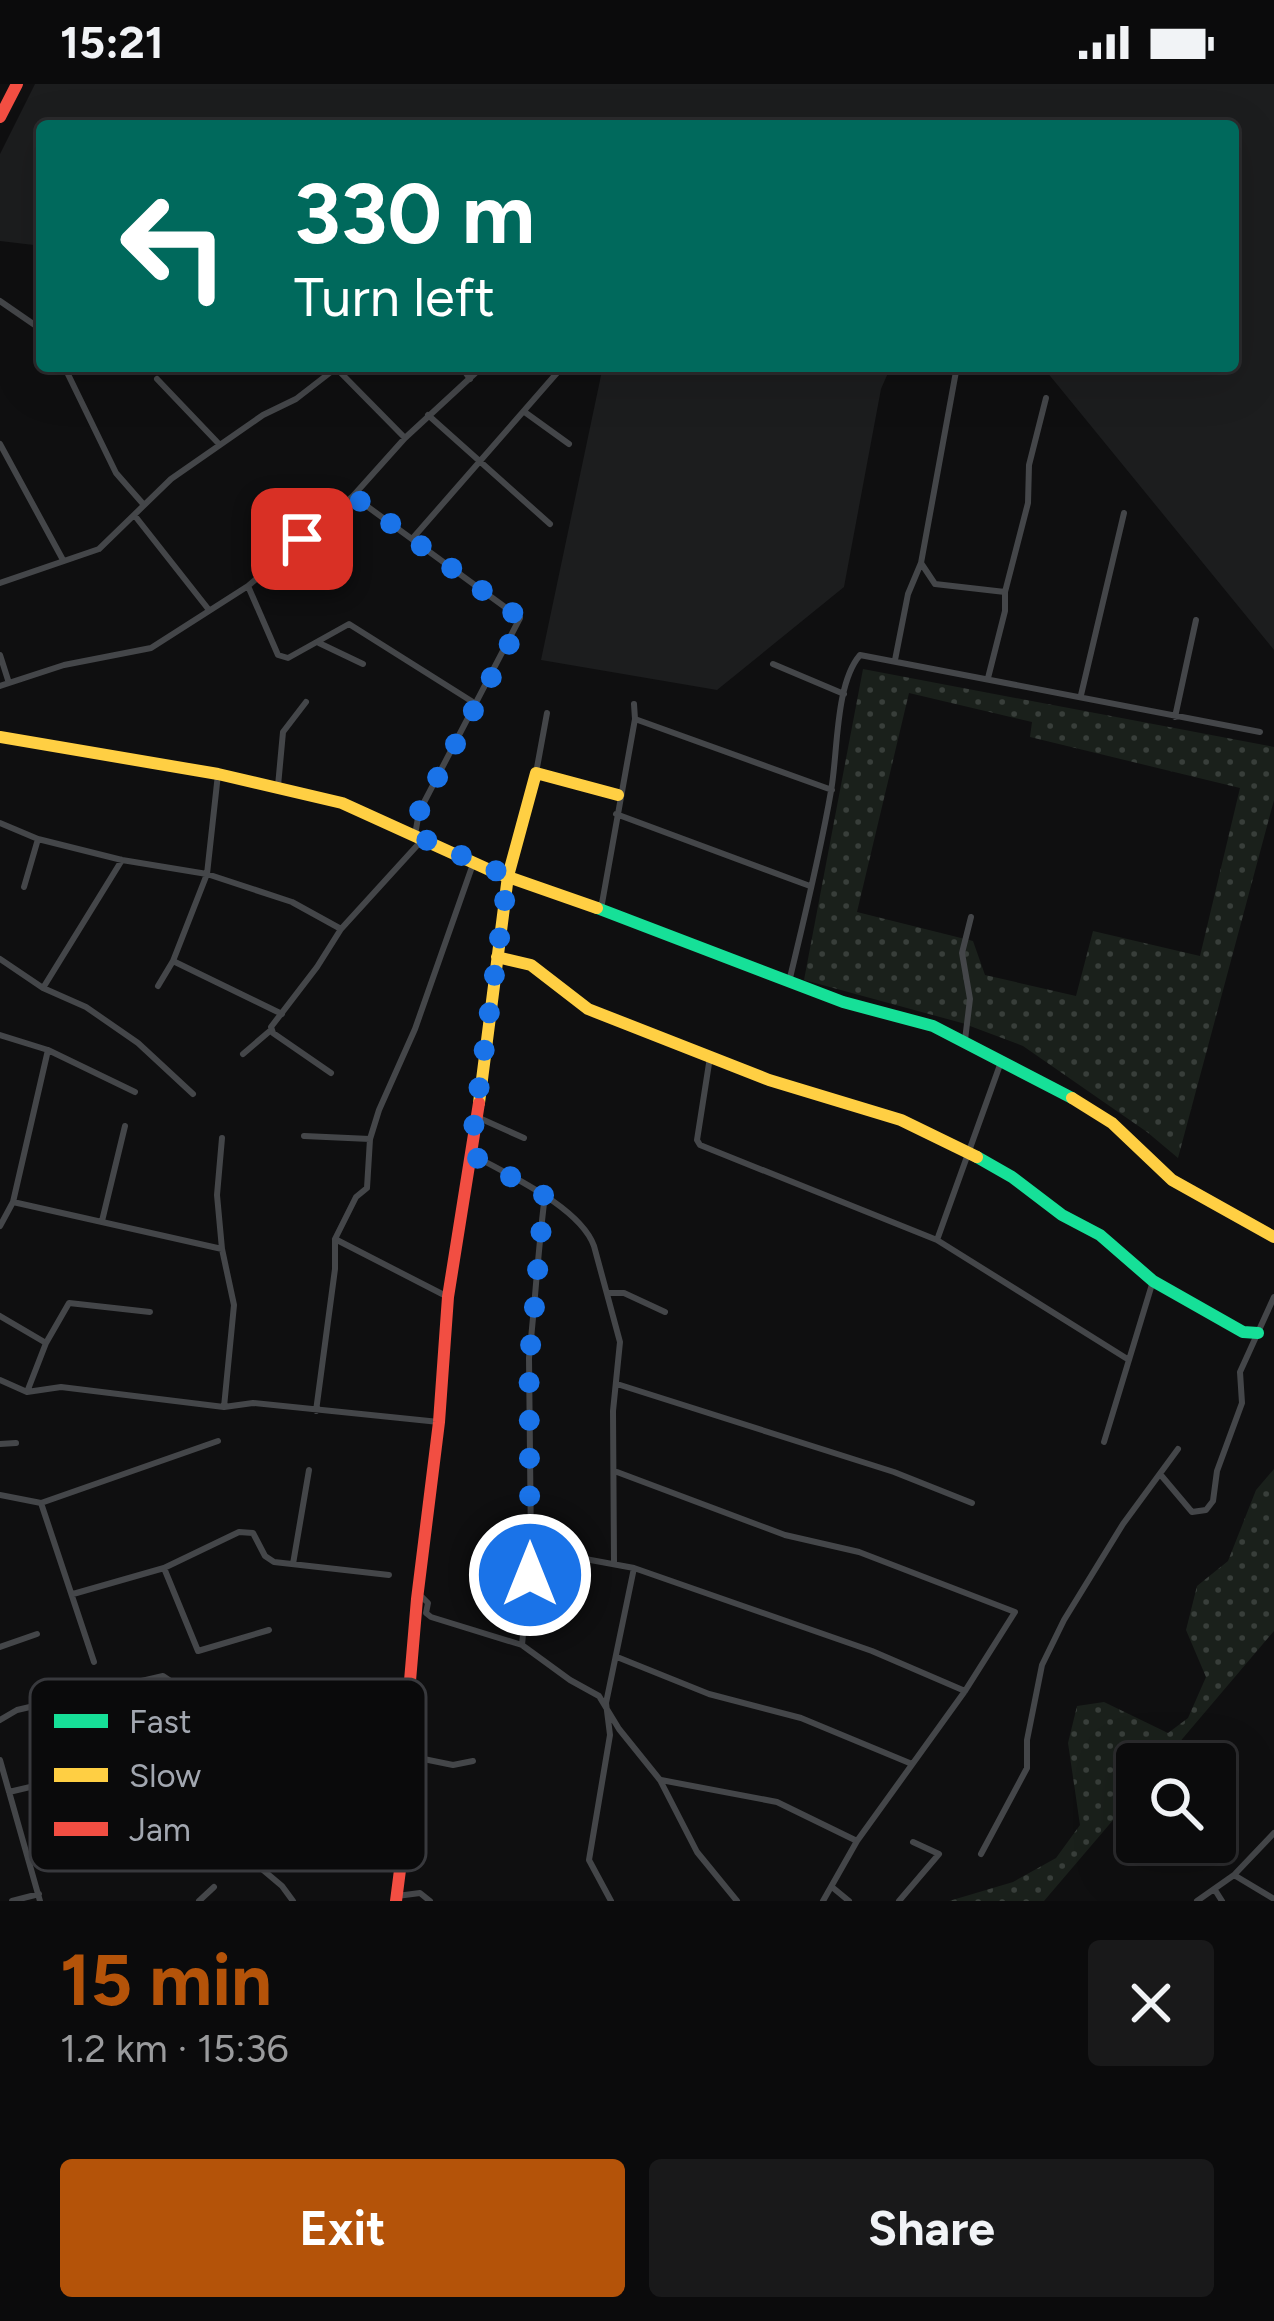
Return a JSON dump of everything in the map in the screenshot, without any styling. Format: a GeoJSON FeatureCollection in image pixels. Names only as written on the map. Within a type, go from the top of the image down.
{"type":"FeatureCollection","features":[{"type":"Feature","properties":{"kind":"street"},"geometry":{"type":"LineString","coordinates":[[0,117],[17,84]]}},
{"type":"Feature","properties":{"kind":"street"},"geometry":{"type":"LineString","coordinates":[[0,302],[36,326]]}},
{"type":"Feature","properties":{"kind":"street"},"geometry":{"type":"LineString","coordinates":[[67,372],[116,472],[144,505]]}},
{"type":"Feature","properties":{"kind":"street"},"geometry":{"type":"LineString","coordinates":[[0,583],[99,549],[171,479],[331,372]]}},
{"type":"Feature","properties":{"kind":"street"},"geometry":{"type":"LineString","coordinates":[[340,372],[404,438]]}},
{"type":"Feature","properties":{"kind":"street"},"geometry":{"type":"LineString","coordinates":[[465,372],[470,379]]}},
{"type":"Feature","properties":{"kind":"street"},"geometry":{"type":"LineString","coordinates":[[0,686],[64,665],[144,651],[248,586],[353,496],[404,438],[477,372]]}},
{"type":"Feature","properties":{"kind":"street"},"geometry":{"type":"LineString","coordinates":[[412,539],[558,372]]}},
{"type":"Feature","properties":{"kind":"street"},"geometry":{"type":"LineString","coordinates":[[895,660],[908,594],[921,563],[956,372]]}},
{"type":"Feature","properties":{"kind":"street"},"geometry":{"type":"LineString","coordinates":[[157,379],[219,444]]}},
{"type":"Feature","properties":{"kind":"street"},"geometry":{"type":"LineString","coordinates":[[988,679],[1046,398]]}},
{"type":"Feature","properties":{"kind":"street"},"geometry":{"type":"LineString","coordinates":[[526,413],[569,444]]}},
{"type":"Feature","properties":{"kind":"street"},"geometry":{"type":"LineString","coordinates":[[428,415],[550,524]]}},
{"type":"Feature","properties":{"kind":"street"},"geometry":{"type":"LineString","coordinates":[[0,444],[63,560]]}},
{"type":"Feature","properties":{"kind":"street"},"geometry":{"type":"LineString","coordinates":[[243,1054],[271,1030],[341,929],[419,837],[419,812],[520,618],[353,496]]}},
{"type":"Feature","properties":{"kind":"street"},"geometry":{"type":"LineString","coordinates":[[1081,695],[1124,513]]}},
{"type":"Feature","properties":{"kind":"street"},"geometry":{"type":"LineString","coordinates":[[135,516],[209,610]]}},
{"type":"Feature","properties":{"kind":"street"},"geometry":{"type":"LineString","coordinates":[[921,563],[935,584],[1005,592]]}},
{"type":"Feature","properties":{"kind":"street"},"geometry":{"type":"LineString","coordinates":[[248,586],[278,655],[288,658],[342,626],[355,626],[476,704]]}},
{"type":"Feature","properties":{"kind":"street"},"geometry":{"type":"LineString","coordinates":[[1175,717],[1196,620]]}},
{"type":"Feature","properties":{"kind":"street"},"geometry":{"type":"LineString","coordinates":[[319,643],[363,664]]}},
{"type":"Feature","properties":{"kind":"street"},"geometry":{"type":"LineString","coordinates":[[0,655],[9,682]]}},
{"type":"Feature","properties":{"kind":"street"},"geometry":{"type":"LineString","coordinates":[[789,982],[832,790],[844,694],[860,655],[1260,732]]}},
{"type":"Feature","properties":{"kind":"street"},"geometry":{"type":"LineString","coordinates":[[773,664],[844,694]]}},
{"type":"Feature","properties":{"kind":"street"},"geometry":{"type":"LineString","coordinates":[[278,786],[283,732],[306,702]]}},
{"type":"Feature","properties":{"kind":"street"},"geometry":{"type":"LineString","coordinates":[[601,909],[634,704]]}},
{"type":"Feature","properties":{"kind":"street"},"geometry":{"type":"LineString","coordinates":[[410,1679],[448,1297],[496,957],[508,876],[547,713]]}},
{"type":"Feature","properties":{"kind":"street"},"geometry":{"type":"LineString","coordinates":[[635,718],[832,790]]}},
{"type":"Feature","properties":{"kind":"street"},"geometry":{"type":"LineString","coordinates":[[0,737],[218,774],[342,803],[508,876],[789,982],[965,1040],[1112,1124],[1172,1180],[1274,1237]]}},
{"type":"Feature","properties":{"kind":"street"},"geometry":{"type":"LineString","coordinates":[[536,773],[618,795]]}},
{"type":"Feature","properties":{"kind":"street"},"geometry":{"type":"LineString","coordinates":[[158,986],[173,961],[207,874],[218,774]]}},
{"type":"Feature","properties":{"kind":"street"},"geometry":{"type":"LineString","coordinates":[[616,814],[811,886]]}},
{"type":"Feature","properties":{"kind":"street"},"geometry":{"type":"LineString","coordinates":[[0,823],[38,839],[122,860],[207,874],[292,902],[341,929]]}},
{"type":"Feature","properties":{"kind":"street"},"geometry":{"type":"LineString","coordinates":[[25,886],[38,839]]}},
{"type":"Feature","properties":{"kind":"street"},"geometry":{"type":"LineString","coordinates":[[44,988],[122,860]]}},
{"type":"Feature","properties":{"kind":"street"},"geometry":{"type":"LineString","coordinates":[[316,1411],[335,1239],[356,1197],[367,1188],[370,1139],[415,1029],[474,861]]}},
{"type":"Feature","properties":{"kind":"street"},"geometry":{"type":"LineString","coordinates":[[965,1040],[970,999],[962,953],[971,917]]}},
{"type":"Feature","properties":{"kind":"street"},"geometry":{"type":"LineString","coordinates":[[496,957],[531,965],[588,1009],[769,1080],[902,1120],[968,1152],[1100,1235],[1153,1281],[1243,1332],[1258,1333]]}},
{"type":"Feature","properties":{"kind":"street"},"geometry":{"type":"LineString","coordinates":[[0,959],[121,1031],[194,1094]]}},
{"type":"Feature","properties":{"kind":"street"},"geometry":{"type":"LineString","coordinates":[[173,961],[282,1014]]}},
{"type":"Feature","properties":{"kind":"street"},"geometry":{"type":"LineString","coordinates":[[271,1030],[331,1073]]}},
{"type":"Feature","properties":{"kind":"street"},"geometry":{"type":"LineString","coordinates":[[0,1035],[48,1050],[134,1092]]}},
{"type":"Feature","properties":{"kind":"street"},"geometry":{"type":"LineString","coordinates":[[0,1226],[13,1202],[48,1050]]}},
{"type":"Feature","properties":{"kind":"street"},"geometry":{"type":"LineString","coordinates":[[710,1057],[700,1145],[937,1240],[1129,1360]]}},
{"type":"Feature","properties":{"kind":"street"},"geometry":{"type":"LineString","coordinates":[[937,1240],[1003,1058]]}},
{"type":"Feature","properties":{"kind":"street"},"geometry":{"type":"LineString","coordinates":[[477,1117],[524,1138]]}},
{"type":"Feature","properties":{"kind":"street"},"geometry":{"type":"LineString","coordinates":[[102,1222],[125,1126]]}},
{"type":"Feature","properties":{"kind":"street"},"geometry":{"type":"LineString","coordinates":[[304,1136],[370,1139]]}},
{"type":"Feature","properties":{"kind":"street"},"geometry":{"type":"LineString","coordinates":[[222,1138],[216,1185],[234,1316],[224,1407]]}},
{"type":"Feature","properties":{"kind":"street"},"geometry":{"type":"LineString","coordinates":[[470,1154],[545,1196],[590,1235],[620,1342],[613,1411],[614,1562]]}},
{"type":"Feature","properties":{"kind":"street"},"geometry":{"type":"LineString","coordinates":[[522,1645],[531,1549],[529,1358],[535,1334],[537,1255],[545,1196]]}},
{"type":"Feature","properties":{"kind":"street"},"geometry":{"type":"LineString","coordinates":[[13,1202],[222,1250]]}},
{"type":"Feature","properties":{"kind":"street"},"geometry":{"type":"LineString","coordinates":[[335,1239],[448,1297]]}},
{"type":"Feature","properties":{"kind":"street"},"geometry":{"type":"LineString","coordinates":[[1104,1442],[1153,1281]]}},
{"type":"Feature","properties":{"kind":"street"},"geometry":{"type":"LineString","coordinates":[[609,1293],[624,1294],[665,1312]]}},
{"type":"Feature","properties":{"kind":"street"},"geometry":{"type":"LineString","coordinates":[[1160,1474],[1192,1512],[1206,1510],[1213,1501],[1217,1472],[1242,1403],[1240,1372],[1274,1297]]}},
{"type":"Feature","properties":{"kind":"street"},"geometry":{"type":"LineString","coordinates":[[27,1392],[46,1343],[70,1303],[150,1312]]}},
{"type":"Feature","properties":{"kind":"street"},"geometry":{"type":"LineString","coordinates":[[0,1316],[46,1343]]}},
{"type":"Feature","properties":{"kind":"street"},"geometry":{"type":"LineString","coordinates":[[0,1380],[27,1392],[61,1387],[224,1407],[253,1403],[439,1422]]}},
{"type":"Feature","properties":{"kind":"street"},"geometry":{"type":"LineString","coordinates":[[617,1384],[894,1472],[972,1503]]}},
{"type":"Feature","properties":{"kind":"street"},"geometry":{"type":"LineString","coordinates":[[0,1495],[41,1503],[218,1441]]}},
{"type":"Feature","properties":{"kind":"street"},"geometry":{"type":"LineString","coordinates":[[0,1444],[16,1443]]}},
{"type":"Feature","properties":{"kind":"street"},"geometry":{"type":"LineString","coordinates":[[981,1855],[1027,1768],[1027,1741],[1042,1665],[1081,1589],[1178,1449]]}},
{"type":"Feature","properties":{"kind":"street"},"geometry":{"type":"LineString","coordinates":[[293,1564],[309,1470]]}},
{"type":"Feature","properties":{"kind":"street"},"geometry":{"type":"LineString","coordinates":[[616,1472],[785,1535],[896,1565],[1015,1612],[965,1691],[857,1840],[823,1901]]}},
{"type":"Feature","properties":{"kind":"street"},"geometry":{"type":"LineString","coordinates":[[41,1503],[94,1662]]}},
{"type":"Feature","properties":{"kind":"street"},"geometry":{"type":"LineString","coordinates":[[74,1594],[164,1568],[246,1532],[258,1538],[269,1559],[389,1575]]}},
{"type":"Feature","properties":{"kind":"street"},"geometry":{"type":"LineString","coordinates":[[531,1549],[634,1568],[872,1651],[965,1691]]}},
{"type":"Feature","properties":{"kind":"street"},"geometry":{"type":"LineString","coordinates":[[164,1568],[198,1651],[269,1630]]}},
{"type":"Feature","properties":{"kind":"street"},"geometry":{"type":"LineString","coordinates":[[611,1901],[589,1860],[610,1735],[607,1703],[634,1568]]}},
{"type":"Feature","properties":{"kind":"street"},"geometry":{"type":"LineString","coordinates":[[417,1599],[428,1603],[426,1612],[431,1617],[522,1645],[607,1703],[619,1729],[660,1780],[691,1842],[736,1901]]}},
{"type":"Feature","properties":{"kind":"street"},"geometry":{"type":"LineString","coordinates":[[0,1647],[37,1634]]}},
{"type":"Feature","properties":{"kind":"street"},"geometry":{"type":"LineString","coordinates":[[617,1657],[709,1694],[800,1718],[912,1764]]}},
{"type":"Feature","properties":{"kind":"street"},"geometry":{"type":"LineString","coordinates":[[0,1720],[30,1707]]}},
{"type":"Feature","properties":{"kind":"street"},"geometry":{"type":"LineString","coordinates":[[426,1759],[453,1765],[473,1761]]}},
{"type":"Feature","properties":{"kind":"street"},"geometry":{"type":"LineString","coordinates":[[0,1760],[30,1865]]}},
{"type":"Feature","properties":{"kind":"street"},"geometry":{"type":"LineString","coordinates":[[660,1780],[777,1802],[857,1840]]}},
{"type":"Feature","properties":{"kind":"street"},"geometry":{"type":"LineString","coordinates":[[10,1792],[30,1787]]}},
{"type":"Feature","properties":{"kind":"street"},"geometry":{"type":"LineString","coordinates":[[1198,1901],[1234,1875],[1274,1833]]}},
{"type":"Feature","properties":{"kind":"street"},"geometry":{"type":"LineString","coordinates":[[899,1901],[939,1854],[913,1842]]}},
{"type":"Feature","properties":{"kind":"street"},"geometry":{"type":"LineString","coordinates":[[262,1871],[293,1901]]}},
{"type":"Feature","properties":{"kind":"street"},"geometry":{"type":"LineString","coordinates":[[1234,1875],[1274,1899]]}},
{"type":"Feature","properties":{"kind":"street"},"geometry":{"type":"LineString","coordinates":[[200,1901],[214,1887]]}},
{"type":"Feature","properties":{"kind":"street"},"geometry":{"type":"LineString","coordinates":[[832,1887],[849,1901]]}},
{"type":"Feature","properties":{"kind":"street"},"geometry":{"type":"LineString","coordinates":[[1214,1890],[1222,1901]]}},
{"type":"Feature","properties":{"kind":"street"},"geometry":{"type":"LineString","coordinates":[[397,1899],[420,1893],[430,1901]]}},
{"type":"Feature","properties":{"kind":"street"},"geometry":{"type":"LineString","coordinates":[[12,1901],[39,1898]]}},
{"type":"Feature","properties":{"kind":"shaded area"},"geometry":{"type":"Polygon","coordinates":[[[35,84],[1274,84],[1274,650],[1047,372],[1239,372],[1239,120],[36,120],[36,245],[0,241],[0,154],[35,84]]]}},
{"type":"Feature","properties":{"kind":"shaded area"},"geometry":{"type":"Polygon","coordinates":[[[602,372],[888,372],[881,389],[844,587],[717,690],[541,660],[602,372]]]}},
{"type":"Feature","properties":{"kind":"shaded area"},"geometry":{"type":"Polygon","coordinates":[[[863,669],[1274,747],[1274,800],[1178,1158],[1023,1046],[962,1023],[804,980],[863,669]],[[909,693],[857,912],[973,941],[985,975],[1076,996],[1093,931],[1200,956],[1240,788],[1030,737],[1032,722],[909,693]]]}},
{"type":"Feature","properties":{"kind":"shaded area"},"geometry":{"type":"Polygon","coordinates":[[[1274,1469],[1274,1631],[1179,1743],[1116,1743],[1116,1817],[1044,1901],[949,1901],[1013,1882],[1056,1858],[1080,1825],[1068,1743],[1077,1706],[1104,1702],[1168,1733],[1188,1718],[1206,1677],[1186,1630],[1197,1586],[1228,1561],[1256,1490],[1274,1469]]]}},
{"type":"Feature","properties":{"kind":"traffic: fast"},"geometry":{"type":"LineString","coordinates":[[597,908],[843,1002],[933,1026],[1072,1098]]}},
{"type":"Feature","properties":{"kind":"traffic: fast"},"geometry":{"type":"LineString","coordinates":[[977,1157],[1100,1235],[1153,1281],[1243,1332],[1258,1333]]}},
{"type":"Feature","properties":{"kind":"traffic: slow"},"geometry":{"type":"LineString","coordinates":[[0,737],[218,774],[342,803],[494,872],[597,908]]}},
{"type":"Feature","properties":{"kind":"traffic: slow"},"geometry":{"type":"LineString","coordinates":[[479,1103],[508,876],[536,773],[618,795]]}},
{"type":"Feature","properties":{"kind":"traffic: slow"},"geometry":{"type":"LineString","coordinates":[[497,957],[531,965],[588,1009],[769,1080],[901,1120],[977,1157]]}},
{"type":"Feature","properties":{"kind":"traffic: slow"},"geometry":{"type":"LineString","coordinates":[[1072,1098],[1112,1123],[1172,1180],[1274,1237]]}},
{"type":"Feature","properties":{"kind":"traffic: jam"},"geometry":{"type":"LineString","coordinates":[[0,117],[17,84]]}},
{"type":"Feature","properties":{"kind":"traffic: jam"},"geometry":{"type":"LineString","coordinates":[[410,1679],[448,1297],[479,1103]]}},
{"type":"Feature","properties":{"kind":"traffic: jam"},"geometry":{"type":"LineString","coordinates":[[396,1901],[400,1871]]}},
{"type":"Feature","properties":{"kind":"route"},"geometry":{"type":"LineString","coordinates":[[302,539],[353,496],[520,618],[419,812],[415,835],[508,876],[470,1154],[545,1196],[537,1255],[535,1334],[529,1358],[530,1575]]}}]}
